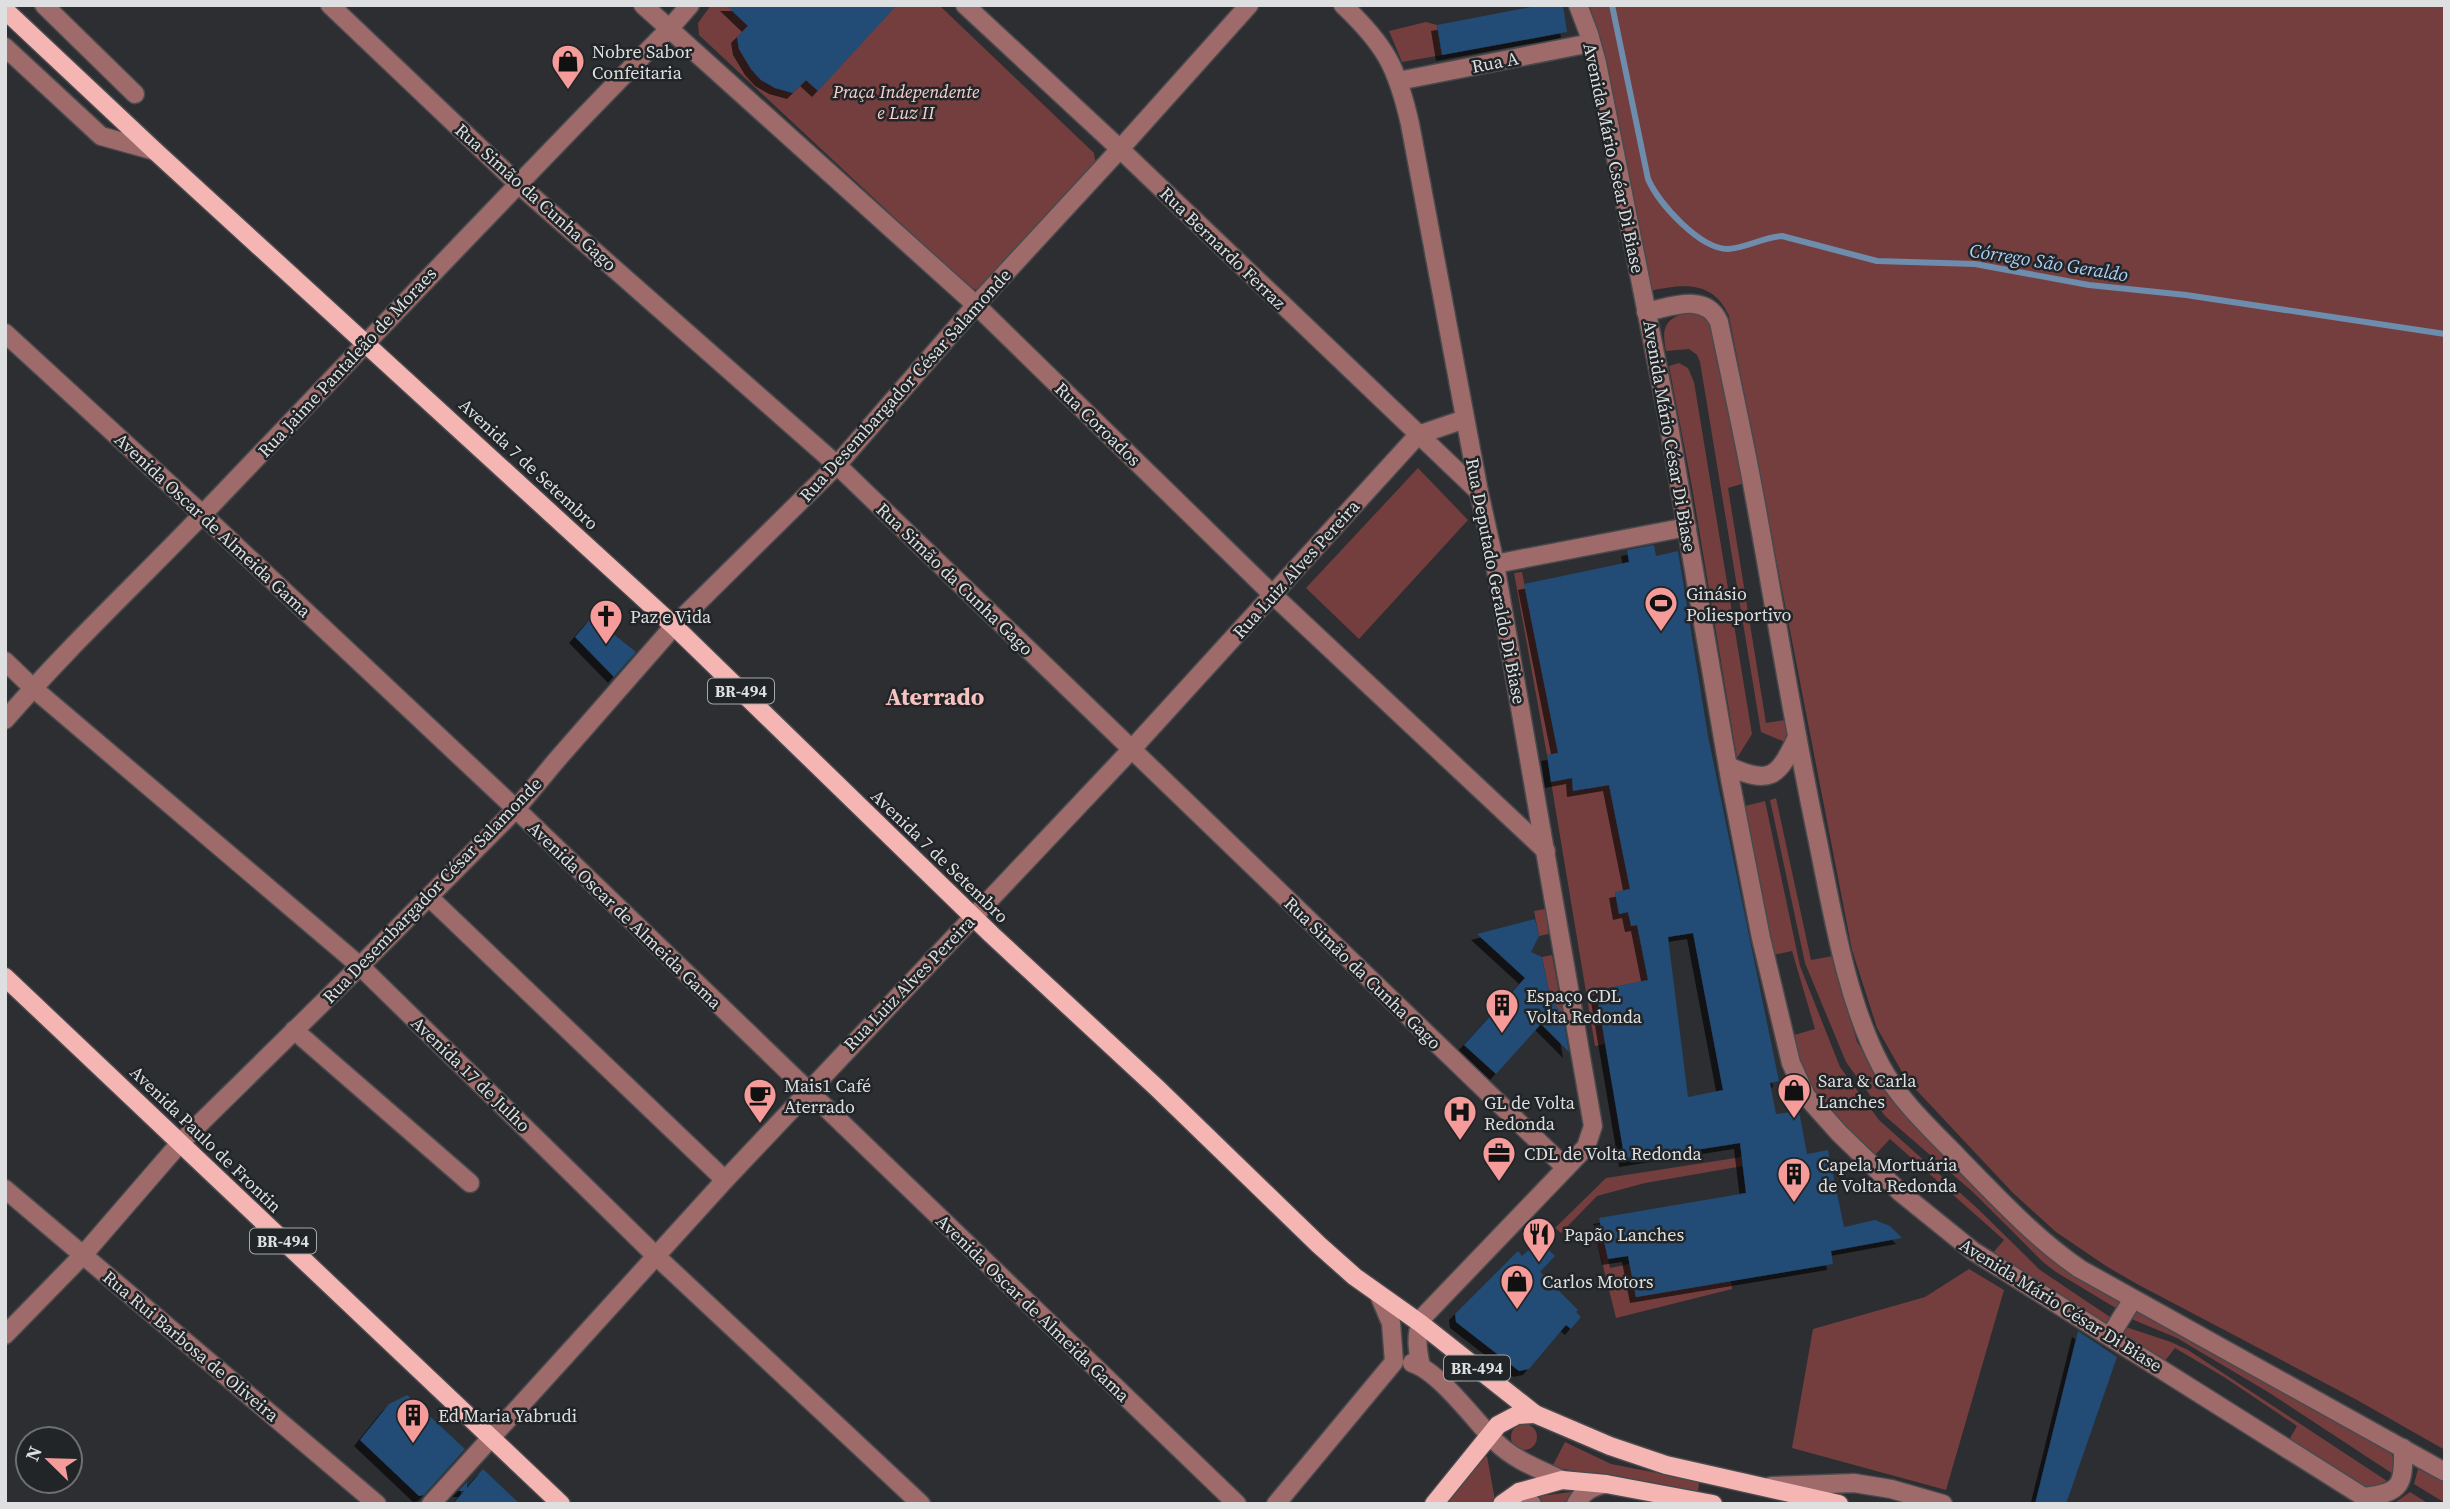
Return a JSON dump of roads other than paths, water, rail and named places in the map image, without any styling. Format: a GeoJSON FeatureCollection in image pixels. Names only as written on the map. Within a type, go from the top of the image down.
{"type":"FeatureCollection","features":[{"type":"Feature","properties":{"kind":"main road","name":"Avenida 7 de Setembro"},"geometry":{"type":"LineString","coordinates":[[5,10],[155,151],[674,626],[972,916],[1355,1277],[1420,1323],[1535,1414],[1656,1462],[1838,1503]]}},
{"type":"Feature","properties":{"kind":"main road","name":"Avenida Paulo de Frontin"},"geometry":{"type":"LineString","coordinates":[[5,977],[561,1504]]}},
{"type":"Feature","properties":{"kind":"main road"},"geometry":{"type":"LineString","coordinates":[[1434,1504],[1489,1434],[1511,1417],[1535,1414]]}},
{"type":"Feature","properties":{"kind":"main road"},"geometry":{"type":"LineString","coordinates":[[1502,1504],[1525,1498],[1562,1480],[1606,1484],[1713,1504]]}},
{"type":"Feature","properties":{"kind":"street"},"geometry":{"type":"LineString","coordinates":[[44,5],[135,94]]}},
{"type":"Feature","properties":{"kind":"street","name":"Rua Simão da Cunha Gago"},"geometry":{"type":"LineString","coordinates":[[330,5],[517,183],[837,465],[1566,1168]]}},
{"type":"Feature","properties":{"kind":"street","name":"Rua Coroados"},"geometry":{"type":"LineString","coordinates":[[643,5],[976,304],[1272,594],[1546,851]]}},
{"type":"Feature","properties":{"kind":"street","name":"Rua Jaime Pantaleão de Moraes"},"geometry":{"type":"LineString","coordinates":[[5,720],[690,5]]}},
{"type":"Feature","properties":{"kind":"street","name":"Rua Bernardo Ferraz"},"geometry":{"type":"LineString","coordinates":[[965,5],[1479,492]]}},
{"type":"Feature","properties":{"kind":"street","name":"Rua Desembargador César Salamonde"},"geometry":{"type":"LineString","coordinates":[[5,1335],[84,1254],[180,1143],[516,809],[674,626],[837,465],[976,304],[1249,5]]}},
{"type":"Feature","properties":{"kind":"street","name":"Rua Deputado Geraldo Di Biase"},"geometry":{"type":"LineString","coordinates":[[1343,5],[1377,39],[1398,81],[1415,153],[1495,564],[1593,1126],[1586,1147],[1435,1302],[1420,1323]]}},
{"type":"Feature","properties":{"kind":"street","name":"Avenida Mário Cséar Di Biase"},"geometry":{"type":"LineString","coordinates":[[1578,5],[1591,43],[1646,312]]}},
{"type":"Feature","properties":{"kind":"street","name":"Rua A"},"geometry":{"type":"LineString","coordinates":[[1398,81],[1591,43]]}},
{"type":"Feature","properties":{"kind":"street","name":"Avenida 7 de Setembro"},"geometry":{"type":"LineString","coordinates":[[5,47],[101,135],[155,151]]}},
{"type":"Feature","properties":{"kind":"street","name":"Avenida Mário César Di Biase"},"geometry":{"type":"LineString","coordinates":[[2370,1500],[2110,1336],[2005,1274],[1952,1236],[1877,1171],[1830,1125],[1806,1096],[1791,1063],[1773,991],[1728,766],[1667,414],[1646,312],[1697,303],[1709,308],[1719,322],[1752,482],[1797,737],[1844,962],[1867,1036],[1889,1079],[1911,1107],[2031,1231],[2080,1269],[2445,1472]]}},
{"type":"Feature","properties":{"kind":"street","name":"Avenida Oscar de Almeida Gama"},"geometry":{"type":"LineString","coordinates":[[5,333],[203,514],[516,809],[1237,1504]]}},
{"type":"Feature","properties":{"kind":"street"},"geometry":{"type":"LineString","coordinates":[[1418,435],[1465,419]]}},
{"type":"Feature","properties":{"kind":"street","name":"Rua Luiz Alves Pereira"},"geometry":{"type":"LineString","coordinates":[[431,1504],[655,1255],[1131,750],[1418,435]]}},
{"type":"Feature","properties":{"kind":"street"},"geometry":{"type":"LineString","coordinates":[[1495,564],[1687,527]]}},
{"type":"Feature","properties":{"kind":"street","name":"Avenida 17 de Julho"},"geometry":{"type":"LineString","coordinates":[[5,661],[33,688],[360,966],[655,1255],[921,1504]]}},
{"type":"Feature","properties":{"kind":"street"},"geometry":{"type":"LineString","coordinates":[[1728,766],[1757,777],[1770,775],[1786,758],[1797,737]]}},
{"type":"Feature","properties":{"kind":"street"},"geometry":{"type":"LineString","coordinates":[[429,897],[725,1180]]}},
{"type":"Feature","properties":{"kind":"street"},"geometry":{"type":"LineString","coordinates":[[294,1030],[470,1183]]}},
{"type":"Feature","properties":{"kind":"street","name":"Rua Rui Barbosa de Oliveira"},"geometry":{"type":"LineString","coordinates":[[5,1189],[377,1504]]}},
{"type":"Feature","properties":{"kind":"street"},"geometry":{"type":"LineString","coordinates":[[1276,1504],[1394,1362],[1391,1323],[1379,1295]]}},
{"type":"Feature","properties":{"kind":"street"},"geometry":{"type":"LineString","coordinates":[[2110,1336],[2133,1299]]}},
{"type":"Feature","properties":{"kind":"street"},"geometry":{"type":"LineString","coordinates":[[1420,1323],[1418,1353],[1422,1366]]}},
{"type":"Feature","properties":{"kind":"street"},"geometry":{"type":"LineString","coordinates":[[1394,1362],[1422,1366]]}},
{"type":"Feature","properties":{"kind":"street","name":"BR-494"},"geometry":{"type":"LineString","coordinates":[[1422,1366],[1489,1434]]}},
{"type":"Feature","properties":{"kind":"street"},"geometry":{"type":"LineString","coordinates":[[1489,1434],[1507,1452],[1562,1480]]}},
{"type":"Feature","properties":{"kind":"street"},"geometry":{"type":"LineString","coordinates":[[2370,1500],[2387,1494],[2399,1485],[2403,1474],[2403,1448]]}},
{"type":"Feature","properties":{"kind":"street","name":"Avenida 7 de Setembro"},"geometry":{"type":"LineString","coordinates":[[1760,1486],[1854,1483],[1891,1489],[1943,1504]]}},
{"type":"Feature","properties":{"kind":"street"},"geometry":{"type":"LineString","coordinates":[[1576,1504],[1591,1488],[1606,1484]]}},
{"type":"Feature","properties":{"kind":"waterway","name":"Córrego São Geraldo"},"geometry":{"type":"LineString","coordinates":[[1612,5],[1648,179],[1661,200],[1682,223],[1705,242],[1717,247],[1735,248],[1782,236],[1877,261],[1975,264],[2089,285],[2186,295],[2445,334]]}},
{"type":"Feature","properties":{"kind":"place","name":"Nobre Sabor Confeitaria"},"geometry":{"type":"Point","coordinates":[568,91]}},
{"type":"Feature","properties":{"kind":"place","name":"Ginásio Poliesportivo"},"geometry":{"type":"Point","coordinates":[1661,633]}},
{"type":"Feature","properties":{"kind":"place","name":"Paz e Vida"},"geometry":{"type":"Point","coordinates":[606,646]}},
{"type":"Feature","properties":{"kind":"place","name":"Espaço CDL Volta Redonda"},"geometry":{"type":"Point","coordinates":[1502,1035]}},
{"type":"Feature","properties":{"kind":"place","name":"Sara & Carla Lanches"},"geometry":{"type":"Point","coordinates":[1794,1120]}},
{"type":"Feature","properties":{"kind":"place","name":"Mais1 Café Aterrado"},"geometry":{"type":"Point","coordinates":[760,1125]}},
{"type":"Feature","properties":{"kind":"place","name":"GL de Volta Redonda"},"geometry":{"type":"Point","coordinates":[1460,1142]}},
{"type":"Feature","properties":{"kind":"place","name":"CDL de Volta Redonda"},"geometry":{"type":"Point","coordinates":[1499,1183]}},
{"type":"Feature","properties":{"kind":"place","name":"Capela Mortuária de Volta Redonda"},"geometry":{"type":"Point","coordinates":[1794,1204]}},
{"type":"Feature","properties":{"kind":"place","name":"Papão Lanches"},"geometry":{"type":"Point","coordinates":[1539,1264]}},
{"type":"Feature","properties":{"kind":"place","name":"Carlos Motors"},"geometry":{"type":"Point","coordinates":[1517,1311]}},
{"type":"Feature","properties":{"kind":"place","name":"Ed Maria Yabrudi"},"geometry":{"type":"Point","coordinates":[413,1445]}},
{"type":"Feature","properties":{"kind":"district","name":"Aterrado"},"geometry":{"type":"Point","coordinates":[935,696]}},
{"type":"Feature","properties":{"kind":"park label","name":"Praça Independente e Luz II"},"geometry":{"type":"Point","coordinates":[906,101]}}]}
